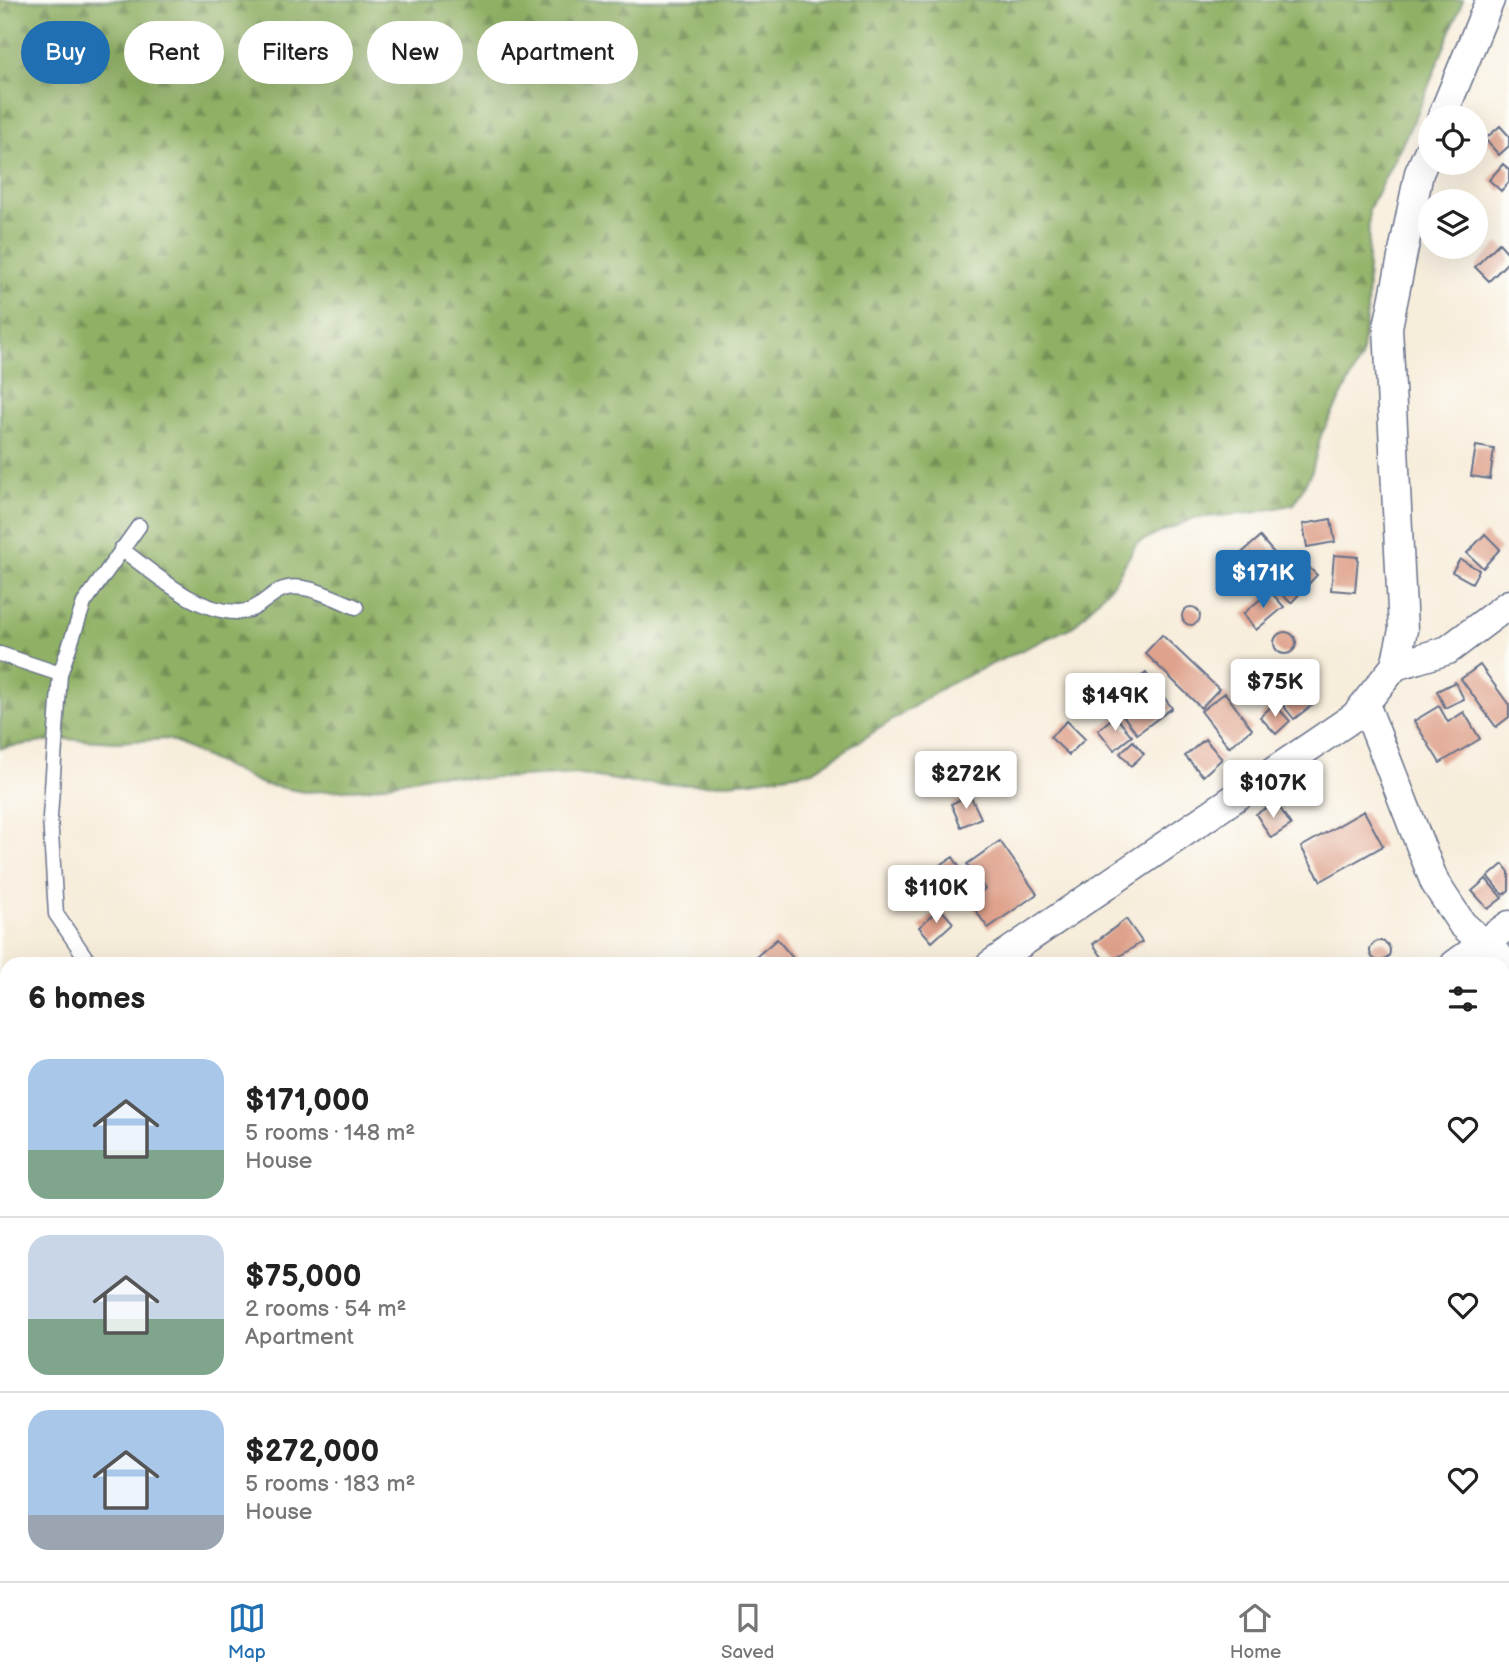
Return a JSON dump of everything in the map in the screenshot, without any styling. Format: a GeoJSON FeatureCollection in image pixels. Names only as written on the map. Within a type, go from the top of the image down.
{"type":"FeatureCollection","features":[{"type":"Feature","properties":{"kind":"street"},"geometry":{"type":"LineString","coordinates":[[1447,105],[1490,0]]}},
{"type":"Feature","properties":{"kind":"street"},"geometry":{"type":"LineString","coordinates":[[1001,957],[1355,716],[1395,666],[1403,630],[1388,327],[1419,175]]}},
{"type":"Feature","properties":{"kind":"street"},"geometry":{"type":"LineString","coordinates":[[1395,666],[1448,650],[1509,604]]}},
{"type":"Feature","properties":{"kind":"street"},"geometry":{"type":"LineString","coordinates":[[1365,704],[1435,883],[1462,924],[1499,957]]}},
{"type":"Feature","properties":{"kind":"street"},"geometry":{"type":"LineString","coordinates":[[1465,957],[1509,925]]}},
{"type":"Feature","properties":{"kind":"lane"},"geometry":{"type":"LineString","coordinates":[[85,957],[56,914],[50,817],[60,674],[84,603],[139,526]]}},
{"type":"Feature","properties":{"kind":"lane"},"geometry":{"type":"LineString","coordinates":[[121,549],[197,603],[239,613],[262,605],[281,590],[305,588],[356,607]]}},
{"type":"Feature","properties":{"kind":"lane"},"geometry":{"type":"LineString","coordinates":[[0,654],[60,674]]}},
{"type":"Feature","properties":{"kind":"green space"},"geometry":{"type":"Polygon","coordinates":[[[0,0],[1463,0],[1421,105],[1418,105],[1418,112],[1369,209],[1367,312],[1361,359],[1321,435],[1312,471],[1294,504],[1253,513],[1194,518],[1137,543],[1115,581],[1074,626],[947,685],[813,771],[751,781],[702,785],[633,783],[579,774],[477,779],[436,774],[366,789],[304,792],[262,784],[168,739],[117,742],[64,739],[0,748],[0,0]]]}},
{"type":"Feature","properties":{"kind":"building"},"geometry":{"type":"Polygon","coordinates":[[[1500,126],[1509,136],[1509,146],[1499,155],[1488,142],[1488,136],[1500,126]]]}},
{"type":"Feature","properties":{"kind":"building"},"geometry":{"type":"Polygon","coordinates":[[[1503,164],[1509,169],[1509,182],[1501,191],[1489,180],[1503,164]]]}},
{"type":"Feature","properties":{"kind":"building"},"geometry":{"type":"Polygon","coordinates":[[[1499,243],[1509,254],[1509,261],[1489,281],[1475,267],[1483,259],[1488,259],[1488,254],[1499,243]]]}},
{"type":"Feature","properties":{"kind":"building"},"geometry":{"type":"Polygon","coordinates":[[[1476,446],[1494,449],[1490,479],[1471,476],[1476,446]]]}},
{"type":"Feature","properties":{"kind":"building"},"geometry":{"type":"Polygon","coordinates":[[[1331,519],[1335,542],[1307,547],[1303,524],[1331,519]]]}},
{"type":"Feature","properties":{"kind":"building"},"geometry":{"type":"Polygon","coordinates":[[[1485,534],[1500,549],[1483,568],[1467,553],[1485,534]]]}},
{"type":"Feature","properties":{"kind":"building"},"geometry":{"type":"Polygon","coordinates":[[[1260,537],[1274,553],[1251,573],[1237,557],[1260,537]]]}},
{"type":"Feature","properties":{"kind":"building"},"geometry":{"type":"Polygon","coordinates":[[[1334,555],[1358,557],[1355,592],[1331,590],[1334,555]]]}},
{"type":"Feature","properties":{"kind":"building"},"geometry":{"type":"Polygon","coordinates":[[[1460,559],[1479,570],[1472,583],[1452,572],[1460,559]]]}},
{"type":"Feature","properties":{"kind":"building"},"geometry":{"type":"Polygon","coordinates":[[[1301,560],[1317,575],[1291,603],[1275,588],[1301,560]]]}},
{"type":"Feature","properties":{"kind":"building"},"geometry":{"type":"Polygon","coordinates":[[[1270,591],[1284,607],[1256,630],[1243,614],[1270,591]]]}},
{"type":"Feature","properties":{"kind":"building"},"geometry":{"type":"Polygon","coordinates":[[[1191,607],[1197,610],[1200,616],[1197,622],[1191,625],[1185,622],[1182,616],[1185,610],[1191,607]]]}},
{"type":"Feature","properties":{"kind":"building"},"geometry":{"type":"Polygon","coordinates":[[[1285,632],[1293,635],[1296,643],[1293,651],[1285,654],[1277,651],[1274,643],[1277,635],[1285,632]]]}},
{"type":"Feature","properties":{"kind":"building"},"geometry":{"type":"Polygon","coordinates":[[[1162,635],[1219,689],[1201,708],[1145,653],[1162,635]]]}},
{"type":"Feature","properties":{"kind":"building"},"geometry":{"type":"Polygon","coordinates":[[[1480,665],[1509,705],[1509,717],[1496,727],[1461,679],[1480,665]]]}},
{"type":"Feature","properties":{"kind":"building"},"geometry":{"type":"Polygon","coordinates":[[[1263,668],[1276,681],[1256,701],[1243,688],[1263,668]]]}},
{"type":"Feature","properties":{"kind":"building"},"geometry":{"type":"Polygon","coordinates":[[[1146,673],[1172,708],[1137,734],[1111,699],[1146,673]]]}},
{"type":"Feature","properties":{"kind":"building"},"geometry":{"type":"Polygon","coordinates":[[[1288,675],[1312,705],[1294,719],[1270,689],[1288,675]]]}},
{"type":"Feature","properties":{"kind":"building"},"geometry":{"type":"Polygon","coordinates":[[[1455,682],[1464,699],[1445,708],[1437,691],[1455,682]]]}},
{"type":"Feature","properties":{"kind":"building"},"geometry":{"type":"Polygon","coordinates":[[[1225,693],[1252,729],[1229,747],[1201,711],[1225,693]]]}},
{"type":"Feature","properties":{"kind":"building"},"geometry":{"type":"Polygon","coordinates":[[[1274,704],[1290,721],[1276,734],[1260,717],[1274,704]]]}},
{"type":"Feature","properties":{"kind":"building"},"geometry":{"type":"Polygon","coordinates":[[[1439,706],[1448,722],[1464,712],[1480,739],[1440,763],[1414,721],[1439,706]]]}},
{"type":"Feature","properties":{"kind":"building"},"geometry":{"type":"Polygon","coordinates":[[[1115,716],[1132,736],[1114,750],[1098,730],[1115,716]]]}},
{"type":"Feature","properties":{"kind":"building"},"geometry":{"type":"Polygon","coordinates":[[[1067,721],[1085,739],[1069,755],[1050,737],[1067,721]]]}},
{"type":"Feature","properties":{"kind":"building"},"geometry":{"type":"Polygon","coordinates":[[[1205,739],[1222,759],[1203,776],[1185,756],[1205,739]]]}},
{"type":"Feature","properties":{"kind":"building"},"geometry":{"type":"Polygon","coordinates":[[[1133,741],[1144,754],[1131,766],[1120,753],[1133,741]]]}},
{"type":"Feature","properties":{"kind":"building"},"geometry":{"type":"Polygon","coordinates":[[[970,795],[981,818],[961,827],[951,804],[970,795]]]}},
{"type":"Feature","properties":{"kind":"building"},"geometry":{"type":"Polygon","coordinates":[[[1276,802],[1291,825],[1271,838],[1256,814],[1276,802]]]}},
{"type":"Feature","properties":{"kind":"building"},"geometry":{"type":"Polygon","coordinates":[[[1364,811],[1383,846],[1321,881],[1301,847],[1364,811]]]}},
{"type":"Feature","properties":{"kind":"building"},"geometry":{"type":"Polygon","coordinates":[[[1000,841],[1037,894],[988,928],[969,901],[985,889],[967,864],[1000,841]]]}},
{"type":"Feature","properties":{"kind":"building"},"geometry":{"type":"Polygon","coordinates":[[[953,857],[974,890],[952,904],[930,871],[953,857]]]}},
{"type":"Feature","properties":{"kind":"building"},"geometry":{"type":"Polygon","coordinates":[[[1503,864],[1509,872],[1509,890],[1503,895],[1488,877],[1503,864]]]}},
{"type":"Feature","properties":{"kind":"building"},"geometry":{"type":"Polygon","coordinates":[[[1486,879],[1502,898],[1488,909],[1472,891],[1486,879]]]}},
{"type":"Feature","properties":{"kind":"building"},"geometry":{"type":"Polygon","coordinates":[[[940,908],[953,923],[932,942],[919,927],[940,908]]]}},
{"type":"Feature","properties":{"kind":"building"},"geometry":{"type":"Polygon","coordinates":[[[1126,919],[1142,942],[1118,957],[1102,957],[1093,944],[1126,919]]]}},
{"type":"Feature","properties":{"kind":"building"},"geometry":{"type":"Polygon","coordinates":[[[777,939],[792,957],[758,957],[777,939]]]}},
{"type":"Feature","properties":{"kind":"building"},"geometry":{"type":"Polygon","coordinates":[[[1376,942],[1384,942],[1389,947],[1388,957],[1371,955],[1371,947],[1376,942]]]}}]}
